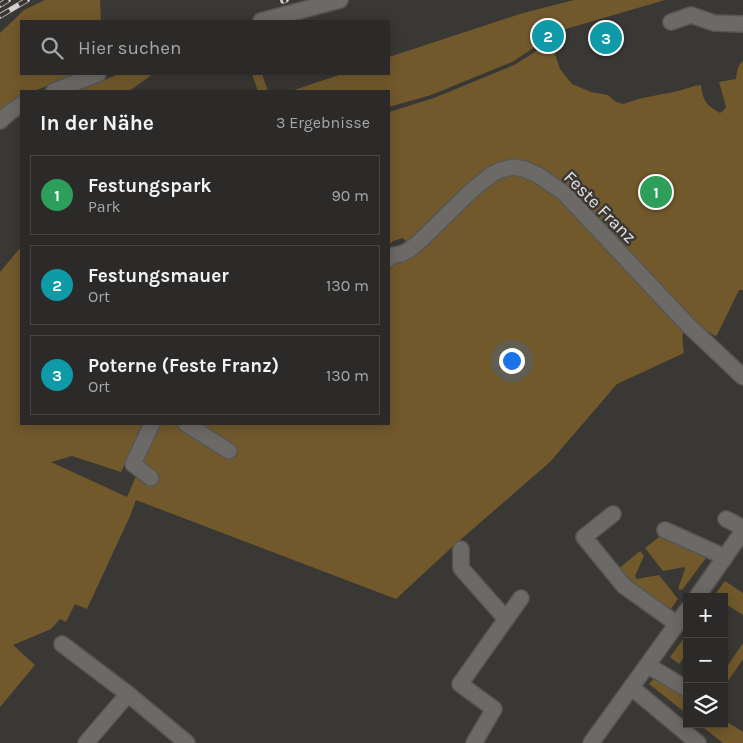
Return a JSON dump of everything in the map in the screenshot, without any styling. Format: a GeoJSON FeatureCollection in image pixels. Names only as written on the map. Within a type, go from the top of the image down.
{"type":"FeatureCollection","features":[{"type":"Feature","properties":{"kind":"street"},"geometry":{"type":"LineString","coordinates":[[263,20],[292,7],[340,0]]}},
{"type":"Feature","properties":{"kind":"street"},"geometry":{"type":"LineString","coordinates":[[671,22],[690,15],[714,23],[743,24]]}},
{"type":"Feature","properties":{"kind":"street"},"geometry":{"type":"LineString","coordinates":[[57,90],[95,75]]}},
{"type":"Feature","properties":{"kind":"street"},"geometry":{"type":"LineString","coordinates":[[0,121],[20,107]]}},
{"type":"Feature","properties":{"kind":"street","name":"Feste Franz"},"geometry":{"type":"LineString","coordinates":[[391,257],[409,250],[419,242],[471,191],[492,174],[513,167],[524,169],[538,175],[564,193],[687,324],[737,367]]}},
{"type":"Feature","properties":{"kind":"street"},"geometry":{"type":"LineString","coordinates":[[391,257],[412,236]]}},
{"type":"Feature","properties":{"kind":"street"},"geometry":{"type":"LineString","coordinates":[[151,478],[133,464],[152,425]]}},
{"type":"Feature","properties":{"kind":"street"},"geometry":{"type":"LineString","coordinates":[[188,425],[229,451]]}},
{"type":"Feature","properties":{"kind":"street"},"geometry":{"type":"LineString","coordinates":[[613,514],[584,536],[624,586],[677,624]]}},
{"type":"Feature","properties":{"kind":"street"},"geometry":{"type":"LineString","coordinates":[[700,593],[743,530],[736,524],[726,520]]}},
{"type":"Feature","properties":{"kind":"street"},"geometry":{"type":"LineString","coordinates":[[665,530],[716,553],[724,559]]}},
{"type":"Feature","properties":{"kind":"street"},"geometry":{"type":"LineString","coordinates":[[461,549],[462,568],[506,619]]}},
{"type":"Feature","properties":{"kind":"street"},"geometry":{"type":"LineString","coordinates":[[474,743],[494,709],[460,684],[521,598]]}},
{"type":"Feature","properties":{"kind":"street"},"geometry":{"type":"LineString","coordinates":[[591,743],[683,616]]}},
{"type":"Feature","properties":{"kind":"street"},"geometry":{"type":"LineString","coordinates":[[62,644],[128,694],[187,743]]}},
{"type":"Feature","properties":{"kind":"street"},"geometry":{"type":"LineString","coordinates":[[651,660],[683,675]]}},
{"type":"Feature","properties":{"kind":"street"},"geometry":{"type":"LineString","coordinates":[[651,660],[683,686]]}},
{"type":"Feature","properties":{"kind":"street"},"geometry":{"type":"LineString","coordinates":[[630,687],[698,743]]}},
{"type":"Feature","properties":{"kind":"street"},"geometry":{"type":"LineString","coordinates":[[86,743],[128,694]]}},
{"type":"Feature","properties":{"kind":"shaded area"},"geometry":{"type":"Polygon","coordinates":[[[45,0],[100,0],[101,20],[20,20],[20,75],[75,75],[37,90],[20,90],[20,98],[0,110],[0,33],[24,10],[45,0]]]}},
{"type":"Feature","properties":{"kind":"shaded area"},"geometry":{"type":"Polygon","coordinates":[[[574,0],[665,0],[542,36],[543,42],[512,62],[431,95],[390,107],[390,90],[294,90],[339,75],[390,75],[390,57],[523,13],[574,0]]]}},
{"type":"Feature","properties":{"kind":"shaded area"},"geometry":{"type":"Polygon","coordinates":[[[551,42],[560,69],[572,84],[591,92],[608,95],[616,102],[624,104],[701,85],[706,102],[711,108],[720,113],[726,106],[719,82],[736,79],[738,67],[743,61],[743,290],[739,290],[717,335],[715,336],[691,320],[685,328],[683,335],[684,353],[617,384],[550,462],[451,548],[396,599],[136,500],[87,609],[75,604],[66,622],[60,619],[51,629],[13,645],[35,665],[0,707],[0,272],[20,248],[20,425],[144,425],[121,472],[72,456],[51,462],[127,497],[159,425],[390,425],[390,267],[409,245],[403,238],[390,244],[390,112],[434,98],[514,65],[551,42]]]}},
{"type":"Feature","properties":{"kind":"shaded area"},"geometry":{"type":"Polygon","coordinates":[[[117,75],[152,75],[130,90],[79,90],[117,75]]]}},
{"type":"Feature","properties":{"kind":"shaded area"},"geometry":{"type":"Polygon","coordinates":[[[252,75],[262,75],[268,90],[258,90],[252,75]]]}},
{"type":"Feature","properties":{"kind":"shaded area"},"geometry":{"type":"Polygon","coordinates":[[[663,534],[709,554],[682,590],[678,589],[684,567],[663,571],[645,548],[663,534]]]}},
{"type":"Feature","properties":{"kind":"shaded area"},"geometry":{"type":"Polygon","coordinates":[[[640,551],[644,556],[635,576],[637,579],[659,575],[678,599],[668,613],[617,570],[640,551]]]}},
{"type":"Feature","properties":{"kind":"shaded area"},"geometry":{"type":"Polygon","coordinates":[[[725,581],[743,593],[743,615],[728,606],[728,593],[716,593],[725,581]]]}},
{"type":"Feature","properties":{"kind":"shaded area"},"geometry":{"type":"Polygon","coordinates":[[[683,639],[683,658],[679,664],[670,657],[683,639]]]}},
{"type":"Feature","properties":{"kind":"shaded area"},"geometry":{"type":"Polygon","coordinates":[[[743,643],[743,659],[728,681],[728,665],[743,643]]]}},
{"type":"Feature","properties":{"kind":"shaded area"},"geometry":{"type":"Polygon","coordinates":[[[656,676],[683,693],[683,711],[649,684],[656,676]]]}},
{"type":"Feature","properties":{"kind":"shaded area"},"geometry":{"type":"Polygon","coordinates":[[[728,723],[743,732],[743,743],[723,743],[704,728],[728,728],[728,723]]]}},
{"type":"Feature","properties":{"kind":"railway"},"geometry":{"type":"LineString","coordinates":[[0,5],[8,0]]}},
{"type":"Feature","properties":{"kind":"railway"},"geometry":{"type":"LineString","coordinates":[[0,16],[27,0]]}},
{"type":"Feature","properties":{"kind":"place","name":"Festungsmauer"},"geometry":{"type":"Point","coordinates":[548,36]}},
{"type":"Feature","properties":{"kind":"place","name":"Poterne (Feste Franz)"},"geometry":{"type":"Point","coordinates":[606,38]}},
{"type":"Feature","properties":{"kind":"place","name":"Festungspark"},"geometry":{"type":"Point","coordinates":[656,192]}}]}
